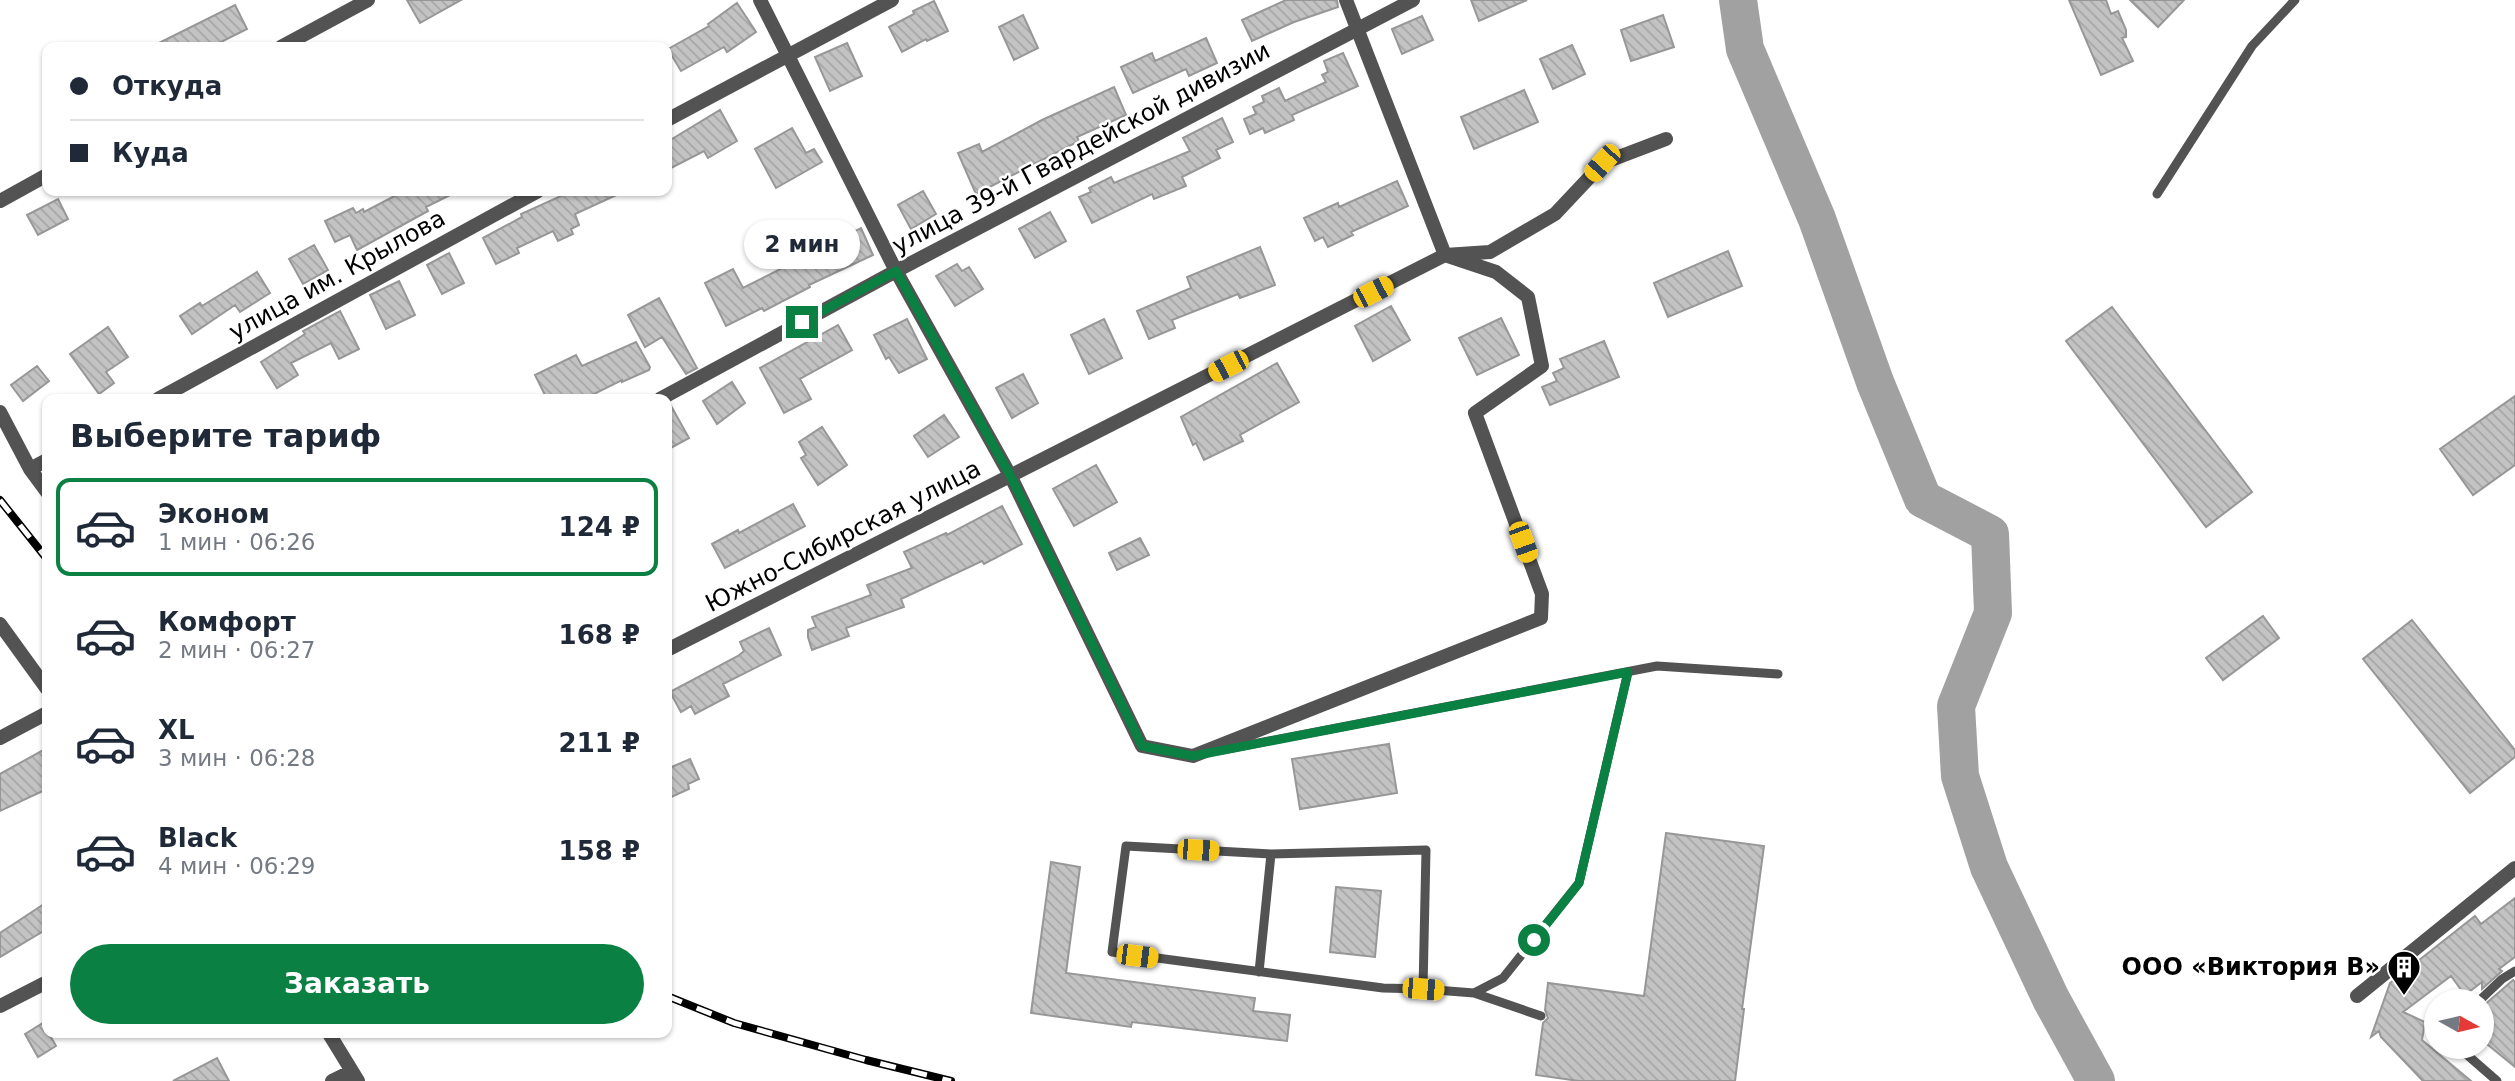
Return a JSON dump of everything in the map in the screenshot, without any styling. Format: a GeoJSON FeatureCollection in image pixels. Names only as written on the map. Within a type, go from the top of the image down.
{"type":"FeatureCollection","features":[{"type":"Feature","properties":{"kind":"street"},"geometry":{"type":"LineString","coordinates":[[291,42],[368,0]]}},
{"type":"Feature","properties":{"kind":"street"},"geometry":{"type":"LineString","coordinates":[[760,0],[896,271],[1011,477],[1142,746],[1193,756],[1541,618],[1542,594],[1475,413],[1542,366],[1528,297],[1496,272],[1445,255],[1346,0]]}},
{"type":"Feature","properties":{"kind":"street"},"geometry":{"type":"LineString","coordinates":[[672,117],[892,0]]}},
{"type":"Feature","properties":{"kind":"street","name":"улица 39-й Гвардейской дивизии"},"geometry":{"type":"LineString","coordinates":[[669,394],[896,271],[1413,0]]}},
{"type":"Feature","properties":{"kind":"street","name":"Южно-Сибирская улица"},"geometry":{"type":"LineString","coordinates":[[672,647],[1445,255],[1490,252],[1555,214],[1602,163],[1666,139]]}},
{"type":"Feature","properties":{"kind":"street"},"geometry":{"type":"LineString","coordinates":[[0,201],[42,178]]}},
{"type":"Feature","properties":{"kind":"street","name":"улица им. Крылова"},"geometry":{"type":"LineString","coordinates":[[167,394],[529,196]]}},
{"type":"Feature","properties":{"kind":"street"},"geometry":{"type":"LineString","coordinates":[[0,412],[30,469],[42,485]]}},
{"type":"Feature","properties":{"kind":"street"},"geometry":{"type":"LineString","coordinates":[[30,469],[42,463]]}},
{"type":"Feature","properties":{"kind":"street"},"geometry":{"type":"LineString","coordinates":[[0,624],[42,683]]}},
{"type":"Feature","properties":{"kind":"street"},"geometry":{"type":"LineString","coordinates":[[0,738],[42,716]]}},
{"type":"Feature","properties":{"kind":"street"},"geometry":{"type":"LineString","coordinates":[[2357,996],[2515,868]]}},
{"type":"Feature","properties":{"kind":"street"},"geometry":{"type":"LineString","coordinates":[[0,1006],[42,985]]}},
{"type":"Feature","properties":{"kind":"street"},"geometry":{"type":"LineString","coordinates":[[332,1038],[355,1076],[332,1081]]}},
{"type":"Feature","properties":{"kind":"lane"},"geometry":{"type":"LineString","coordinates":[[2157,194],[2252,46],[2295,0]]}},
{"type":"Feature","properties":{"kind":"lane"},"geometry":{"type":"LineString","coordinates":[[1193,756],[1657,666],[1778,674]]}},
{"type":"Feature","properties":{"kind":"lane"},"geometry":{"type":"LineString","coordinates":[[1474,993],[1503,978],[1579,883],[1628,672]]}},
{"type":"Feature","properties":{"kind":"lane"},"geometry":{"type":"LineString","coordinates":[[1423,989],[1426,850],[1271,854],[1126,846],[1112,952],[1383,988],[1474,993],[1541,1016]]}},
{"type":"Feature","properties":{"kind":"lane"},"geometry":{"type":"LineString","coordinates":[[1259,972],[1271,854]]}},
{"type":"Feature","properties":{"kind":"lane"},"geometry":{"type":"LineString","coordinates":[[2492,989],[2515,971]]}},
{"type":"Feature","properties":{"kind":"lane"},"geometry":{"type":"LineString","coordinates":[[2472,1059],[2497,1081]]}},
{"type":"Feature","properties":{"kind":"building"},"geometry":{"type":"Polygon","coordinates":[[[407,0],[461,0],[420,23],[407,0]]]}},
{"type":"Feature","properties":{"kind":"building"},"geometry":{"type":"Polygon","coordinates":[[[1286,0],[1337,0],[1338,7],[1294,22],[1252,41],[1242,20],[1286,0]]]}},
{"type":"Feature","properties":{"kind":"building"},"geometry":{"type":"Polygon","coordinates":[[[1471,0],[1527,0],[1479,21],[1471,0]]]}},
{"type":"Feature","properties":{"kind":"building"},"geometry":{"type":"Polygon","coordinates":[[[2069,0],[2106,0],[2111,14],[2118,11],[2126,30],[2126,37],[2122,38],[2133,61],[2101,75],[2069,0]]]}},
{"type":"Feature","properties":{"kind":"building"},"geometry":{"type":"Polygon","coordinates":[[[2130,0],[2184,0],[2158,27],[2130,0]]]}},
{"type":"Feature","properties":{"kind":"building"},"geometry":{"type":"Polygon","coordinates":[[[934,1],[948,31],[902,52],[889,27],[934,1]]]}},
{"type":"Feature","properties":{"kind":"building"},"geometry":{"type":"Polygon","coordinates":[[[737,3],[756,32],[727,52],[724,47],[681,71],[672,56],[672,47],[709,26],[708,24],[737,3]]]}},
{"type":"Feature","properties":{"kind":"building"},"geometry":{"type":"Polygon","coordinates":[[[235,5],[247,29],[221,42],[161,42],[235,5]]]}},
{"type":"Feature","properties":{"kind":"building"},"geometry":{"type":"Polygon","coordinates":[[[1023,15],[1038,48],[1014,60],[999,27],[1023,15]]]}},
{"type":"Feature","properties":{"kind":"building"},"geometry":{"type":"Polygon","coordinates":[[[1663,15],[1674,47],[1631,61],[1621,30],[1663,15]]]}},
{"type":"Feature","properties":{"kind":"building"},"geometry":{"type":"Polygon","coordinates":[[[1422,16],[1433,40],[1402,54],[1392,29],[1422,16]]]}},
{"type":"Feature","properties":{"kind":"building"},"geometry":{"type":"Polygon","coordinates":[[[1206,38],[1217,63],[1189,76],[1186,69],[1133,93],[1121,67],[1152,53],[1155,61],[1206,38]]]}},
{"type":"Feature","properties":{"kind":"building"},"geometry":{"type":"Polygon","coordinates":[[[847,43],[862,76],[830,91],[815,57],[847,43]]]}},
{"type":"Feature","properties":{"kind":"building"},"geometry":{"type":"Polygon","coordinates":[[[1572,45],[1585,74],[1553,89],[1540,59],[1572,45]]]}},
{"type":"Feature","properties":{"kind":"building"},"geometry":{"type":"Polygon","coordinates":[[[1343,53],[1358,86],[1292,115],[1294,120],[1265,133],[1263,128],[1250,134],[1244,119],[1256,114],[1253,107],[1264,102],[1262,96],[1279,88],[1285,101],[1326,82],[1322,75],[1328,72],[1324,61],[1343,53]]]}},
{"type":"Feature","properties":{"kind":"building"},"geometry":{"type":"Polygon","coordinates":[[[1114,87],[1126,115],[1077,137],[1079,141],[976,194],[958,153],[979,144],[982,152],[1042,120],[1114,87]]]}},
{"type":"Feature","properties":{"kind":"building"},"geometry":{"type":"Polygon","coordinates":[[[1524,90],[1538,122],[1474,149],[1461,117],[1524,90]]]}},
{"type":"Feature","properties":{"kind":"building"},"geometry":{"type":"Polygon","coordinates":[[[720,110],[737,141],[708,158],[704,151],[672,167],[672,139],[720,110]]]}},
{"type":"Feature","properties":{"kind":"building"},"geometry":{"type":"Polygon","coordinates":[[[1222,118],[1233,142],[1216,150],[1220,158],[1182,177],[1186,186],[1154,199],[1152,194],[1092,223],[1079,197],[1091,192],[1089,188],[1111,177],[1114,183],[1190,151],[1183,138],[1222,118]]]}},
{"type":"Feature","properties":{"kind":"building"},"geometry":{"type":"Polygon","coordinates":[[[792,128],[806,153],[814,149],[822,162],[776,188],[755,149],[792,128]]]}},
{"type":"Feature","properties":{"kind":"building"},"geometry":{"type":"Polygon","coordinates":[[[1397,181],[1408,206],[1351,232],[1353,235],[1328,247],[1323,237],[1315,241],[1304,218],[1338,203],[1339,207],[1397,181]]]}},
{"type":"Feature","properties":{"kind":"building"},"geometry":{"type":"Polygon","coordinates":[[[923,191],[936,214],[911,229],[898,205],[923,191]]]}},
{"type":"Feature","properties":{"kind":"building"},"geometry":{"type":"Polygon","coordinates":[[[394,196],[448,196],[426,207],[428,211],[357,250],[350,235],[335,242],[325,221],[353,208],[356,213],[363,209],[364,212],[394,196]]]}},
{"type":"Feature","properties":{"kind":"building"},"geometry":{"type":"Polygon","coordinates":[[[561,196],[614,196],[575,214],[579,225],[571,229],[573,234],[558,241],[553,231],[517,248],[519,253],[496,264],[483,238],[522,217],[521,214],[561,196]]]}},
{"type":"Feature","properties":{"kind":"building"},"geometry":{"type":"Polygon","coordinates":[[[58,199],[68,219],[38,235],[27,215],[58,199]]]}},
{"type":"Feature","properties":{"kind":"building"},"geometry":{"type":"Polygon","coordinates":[[[1050,212],[1066,241],[1035,258],[1019,229],[1050,212]]]}},
{"type":"Feature","properties":{"kind":"building"},"geometry":{"type":"Polygon","coordinates":[[[861,228],[873,255],[809,285],[810,287],[764,311],[762,308],[726,326],[705,283],[733,269],[743,288],[861,228]]]}},
{"type":"Feature","properties":{"kind":"building"},"geometry":{"type":"Polygon","coordinates":[[[314,245],[328,270],[303,284],[289,259],[314,245]]]}},
{"type":"Feature","properties":{"kind":"building"},"geometry":{"type":"Polygon","coordinates":[[[1260,247],[1275,285],[1240,298],[1238,294],[1172,320],[1175,328],[1149,339],[1137,311],[1191,288],[1187,277],[1260,247]]]}},
{"type":"Feature","properties":{"kind":"building"},"geometry":{"type":"Polygon","coordinates":[[[1728,251],[1742,286],[1668,317],[1654,283],[1728,251]]]}},
{"type":"Feature","properties":{"kind":"building"},"geometry":{"type":"Polygon","coordinates":[[[449,253],[464,283],[442,294],[427,265],[449,253]]]}},
{"type":"Feature","properties":{"kind":"building"},"geometry":{"type":"Polygon","coordinates":[[[957,264],[962,271],[969,267],[983,289],[955,306],[936,276],[957,264]]]}},
{"type":"Feature","properties":{"kind":"building"},"geometry":{"type":"Polygon","coordinates":[[[257,272],[270,293],[240,312],[235,305],[192,334],[180,316],[200,303],[202,306],[257,272]]]}},
{"type":"Feature","properties":{"kind":"building"},"geometry":{"type":"Polygon","coordinates":[[[399,281],[415,315],[386,329],[370,295],[399,281]]]}},
{"type":"Feature","properties":{"kind":"building"},"geometry":{"type":"Polygon","coordinates":[[[659,298],[697,368],[686,374],[662,337],[645,347],[628,315],[659,298]]]}},
{"type":"Feature","properties":{"kind":"building"},"geometry":{"type":"Polygon","coordinates":[[[1391,306],[1410,340],[1373,361],[1355,326],[1391,306]]]}},
{"type":"Feature","properties":{"kind":"building"},"geometry":{"type":"Polygon","coordinates":[[[2112,307],[2252,492],[2206,527],[2066,341],[2112,307]]]}},
{"type":"Feature","properties":{"kind":"building"},"geometry":{"type":"Polygon","coordinates":[[[340,311],[359,349],[339,359],[331,343],[291,363],[298,375],[277,388],[261,362],[305,334],[303,331],[340,311]]]}},
{"type":"Feature","properties":{"kind":"building"},"geometry":{"type":"Polygon","coordinates":[[[1501,318],[1519,355],[1477,375],[1459,338],[1501,318]]]}},
{"type":"Feature","properties":{"kind":"building"},"geometry":{"type":"Polygon","coordinates":[[[907,319],[927,359],[899,373],[889,357],[886,359],[874,335],[907,319]]]}},
{"type":"Feature","properties":{"kind":"building"},"geometry":{"type":"Polygon","coordinates":[[[1104,319],[1122,358],[1089,374],[1071,335],[1104,319]]]}},
{"type":"Feature","properties":{"kind":"building"},"geometry":{"type":"Polygon","coordinates":[[[838,325],[852,350],[800,379],[811,399],[784,413],[760,368],[838,325]]]}},
{"type":"Feature","properties":{"kind":"building"},"geometry":{"type":"Polygon","coordinates":[[[108,327],[128,357],[106,372],[114,383],[99,394],[70,354],[108,327]]]}},
{"type":"Feature","properties":{"kind":"building"},"geometry":{"type":"Polygon","coordinates":[[[1604,341],[1619,377],[1550,405],[1542,387],[1557,381],[1553,373],[1564,368],[1560,359],[1604,341]]]}},
{"type":"Feature","properties":{"kind":"building"},"geometry":{"type":"Polygon","coordinates":[[[636,342],[650,367],[649,370],[594,394],[544,394],[535,375],[576,355],[582,366],[636,342]]]}},
{"type":"Feature","properties":{"kind":"building"},"geometry":{"type":"Polygon","coordinates":[[[1277,363],[1299,402],[1240,435],[1243,441],[1204,460],[1196,443],[1193,445],[1181,417],[1277,363]]]}},
{"type":"Feature","properties":{"kind":"building"},"geometry":{"type":"Polygon","coordinates":[[[37,366],[49,381],[23,401],[11,385],[37,366]]]}},
{"type":"Feature","properties":{"kind":"building"},"geometry":{"type":"Polygon","coordinates":[[[1023,374],[1038,403],[1012,418],[996,388],[1023,374]]]}},
{"type":"Feature","properties":{"kind":"building"},"geometry":{"type":"Polygon","coordinates":[[[732,382],[745,403],[717,424],[703,401],[732,382]]]}},
{"type":"Feature","properties":{"kind":"building"},"geometry":{"type":"Polygon","coordinates":[[[2515,396],[2515,465],[2473,495],[2440,449],[2515,396]]]}},
{"type":"Feature","properties":{"kind":"building"},"geometry":{"type":"Polygon","coordinates":[[[672,408],[689,438],[672,447],[672,408]]]}},
{"type":"Feature","properties":{"kind":"building"},"geometry":{"type":"Polygon","coordinates":[[[944,415],[959,437],[928,457],[914,436],[944,415]]]}},
{"type":"Feature","properties":{"kind":"building"},"geometry":{"type":"Polygon","coordinates":[[[822,427],[847,465],[818,485],[801,458],[806,455],[799,442],[822,427]]]}},
{"type":"Feature","properties":{"kind":"building"},"geometry":{"type":"Polygon","coordinates":[[[1096,465],[1117,502],[1074,526],[1053,489],[1096,465]]]}},
{"type":"Feature","properties":{"kind":"building"},"geometry":{"type":"Polygon","coordinates":[[[793,504],[805,526],[725,568],[712,544],[793,504]]]}},
{"type":"Feature","properties":{"kind":"building"},"geometry":{"type":"Polygon","coordinates":[[[1002,506],[1022,544],[984,564],[982,561],[901,599],[904,607],[846,628],[849,636],[812,650],[808,630],[816,627],[812,617],[871,595],[867,585],[912,568],[904,552],[946,533],[947,535],[1002,506]]]}},
{"type":"Feature","properties":{"kind":"building"},"geometry":{"type":"Polygon","coordinates":[[[1140,538],[1149,555],[1117,570],[1109,553],[1140,538]]]}},
{"type":"Feature","properties":{"kind":"building"},"geometry":{"type":"Polygon","coordinates":[[[2263,616],[2279,638],[2223,680],[2206,658],[2263,616]]]}},
{"type":"Feature","properties":{"kind":"building"},"geometry":{"type":"Polygon","coordinates":[[[2412,620],[2515,750],[2515,757],[2470,793],[2363,659],[2412,620]]]}},
{"type":"Feature","properties":{"kind":"building"},"geometry":{"type":"Polygon","coordinates":[[[769,628],[781,655],[723,684],[729,696],[695,714],[691,706],[681,712],[672,691],[738,656],[744,651],[740,642],[769,628]]]}},
{"type":"Feature","properties":{"kind":"building"},"geometry":{"type":"Polygon","coordinates":[[[1389,744],[1397,793],[1300,809],[1292,759],[1389,744]]]}},
{"type":"Feature","properties":{"kind":"building"},"geometry":{"type":"Polygon","coordinates":[[[42,751],[42,791],[0,811],[0,774],[42,751]]]}},
{"type":"Feature","properties":{"kind":"building"},"geometry":{"type":"Polygon","coordinates":[[[690,759],[699,779],[688,784],[689,789],[672,797],[672,767],[690,759]]]}},
{"type":"Feature","properties":{"kind":"building"},"geometry":{"type":"Polygon","coordinates":[[[1666,833],[1764,846],[1735,1081],[1579,1081],[1536,1075],[1543,1023],[1548,1018],[1545,1010],[1548,983],[1644,996],[1666,833]]]}},
{"type":"Feature","properties":{"kind":"building"},"geometry":{"type":"Polygon","coordinates":[[[1051,862],[1080,867],[1066,973],[1255,998],[1253,1011],[1290,1015],[1287,1041],[1132,1022],[1131,1027],[1031,1013],[1051,862]]]}},
{"type":"Feature","properties":{"kind":"building"},"geometry":{"type":"Polygon","coordinates":[[[1336,887],[1381,891],[1375,957],[1330,952],[1336,887]]]}},
{"type":"Feature","properties":{"kind":"building"},"geometry":{"type":"Polygon","coordinates":[[[2515,898],[2515,957],[2499,969],[2502,971],[2482,989],[2482,982],[2473,989],[2461,989],[2451,976],[2434,989],[2424,989],[2424,996],[2403,1012],[2424,1022],[2424,1059],[2445,1059],[2471,1081],[2423,1081],[2381,1037],[2379,1031],[2371,1037],[2390,983],[2475,916],[2481,924],[2515,898]]]}},
{"type":"Feature","properties":{"kind":"building"},"geometry":{"type":"Polygon","coordinates":[[[42,905],[42,932],[0,957],[0,933],[42,905]]]}},
{"type":"Feature","properties":{"kind":"building"},"geometry":{"type":"Polygon","coordinates":[[[2513,980],[2515,982],[2515,1067],[2494,1050],[2494,997],[2513,980]]]}},
{"type":"Feature","properties":{"kind":"building"},"geometry":{"type":"Polygon","coordinates":[[[42,1024],[42,1038],[51,1038],[56,1046],[38,1057],[25,1034],[42,1024]]]}},
{"type":"Feature","properties":{"kind":"building"},"geometry":{"type":"Polygon","coordinates":[[[217,1058],[229,1081],[173,1081],[217,1058]]]}},
{"type":"Feature","properties":{"kind":"waterway"},"geometry":{"type":"LineString","coordinates":[[1738,0],[1745,49],[1817,219],[1875,382],[1923,499],[1990,534],[1993,613],[1956,706],[1960,776],[1989,867],[2051,999],[2096,1081]]}},
{"type":"Feature","properties":{"kind":"railway"},"geometry":{"type":"LineString","coordinates":[[0,500],[42,553]]}},
{"type":"Feature","properties":{"kind":"railway"},"geometry":{"type":"LineString","coordinates":[[672,998],[734,1023],[951,1081]]}},
{"type":"Feature","properties":{"kind":"place","name":"ООО «Виктория В»"},"geometry":{"type":"Point","coordinates":[2404,997]}},
{"type":"Feature","properties":{"kind":"route"},"geometry":{"type":"LineString","coordinates":[[802,322],[896,271],[1011,477],[1142,746],[1193,756],[1628,672],[1579,883],[1534,940]]}}]}
